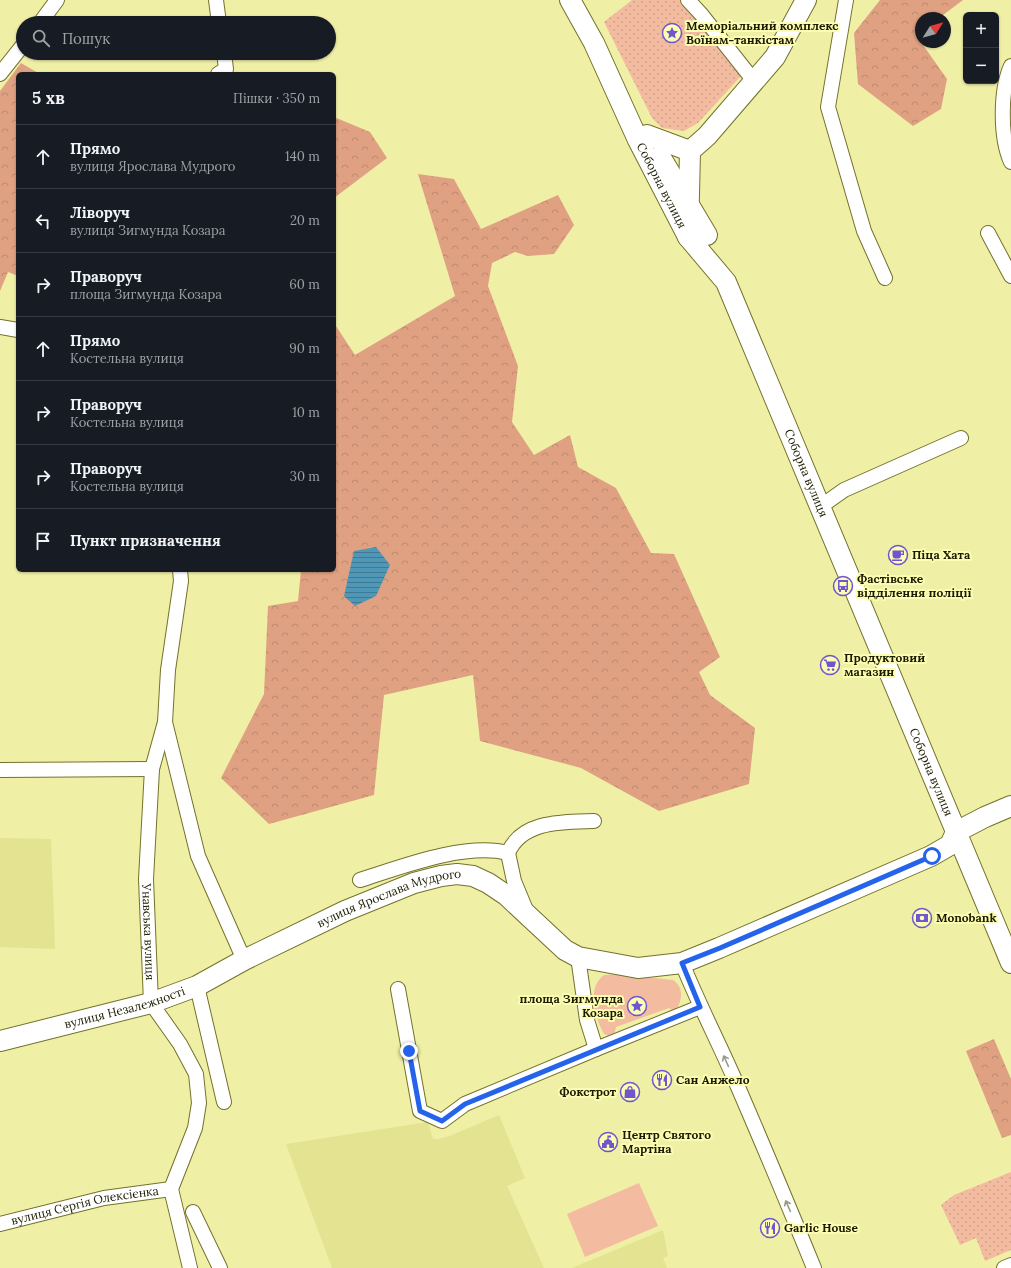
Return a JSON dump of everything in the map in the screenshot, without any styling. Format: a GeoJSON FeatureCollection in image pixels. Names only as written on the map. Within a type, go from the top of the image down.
{"type":"FeatureCollection","features":[{"type":"Feature","properties":{"kind":"street"},"geometry":{"type":"LineString","coordinates":[[45,16],[57,0]]}},
{"type":"Feature","properties":{"kind":"street"},"geometry":{"type":"LineString","coordinates":[[216,0],[218,16]]}},
{"type":"Feature","properties":{"kind":"street","name":"Соборна вулиця"},"geometry":{"type":"LineString","coordinates":[[570,0],[594,43],[638,140],[726,282],[1011,963]]}},
{"type":"Feature","properties":{"kind":"street"},"geometry":{"type":"LineString","coordinates":[[688,0],[701,14],[754,81]]}},
{"type":"Feature","properties":{"kind":"street"},"geometry":{"type":"LineString","coordinates":[[698,236],[691,200],[690,151],[707,136],[775,57],[806,0]]}},
{"type":"Feature","properties":{"kind":"street"},"geometry":{"type":"LineString","coordinates":[[846,0],[828,107],[864,231],[885,278]]}},
{"type":"Feature","properties":{"kind":"street"},"geometry":{"type":"LineString","coordinates":[[0,74],[16,55]]}},
{"type":"Feature","properties":{"kind":"street"},"geometry":{"type":"LineString","coordinates":[[221,72],[226,69],[225,60]]}},
{"type":"Feature","properties":{"kind":"street"},"geometry":{"type":"LineString","coordinates":[[1011,66],[1004,99],[1004,126],[1008,154],[1011,162]]}},
{"type":"Feature","properties":{"kind":"street"},"geometry":{"type":"LineString","coordinates":[[622,105],[647,135],[691,200]]}},
{"type":"Feature","properties":{"kind":"street"},"geometry":{"type":"LineString","coordinates":[[622,105],[673,198],[680,202],[691,200]]}},
{"type":"Feature","properties":{"kind":"street"},"geometry":{"type":"LineString","coordinates":[[647,135],[690,151]]}},
{"type":"Feature","properties":{"kind":"street"},"geometry":{"type":"LineString","coordinates":[[691,200],[707,136]]}},
{"type":"Feature","properties":{"kind":"street"},"geometry":{"type":"LineString","coordinates":[[988,233],[1011,276]]}},
{"type":"Feature","properties":{"kind":"street"},"geometry":{"type":"LineString","coordinates":[[0,328],[16,330]]}},
{"type":"Feature","properties":{"kind":"street"},"geometry":{"type":"LineString","coordinates":[[820,507],[844,490],[961,438]]}},
{"type":"Feature","properties":{"kind":"street","name":"Унавська вулиця"},"geometry":{"type":"LineString","coordinates":[[151,1003],[146,878],[152,769],[164,722],[168,670],[181,581],[180,572]]}},
{"type":"Feature","properties":{"kind":"street","name":"Унавська вулиця"},"geometry":{"type":"LineString","coordinates":[[164,722],[198,856],[244,960]]}},
{"type":"Feature","properties":{"kind":"street"},"geometry":{"type":"LineString","coordinates":[[0,770],[152,769]]}},
{"type":"Feature","properties":{"kind":"street","name":"вулиця Ярослава Мудрого"},"geometry":{"type":"LineString","coordinates":[[244,960],[305,930],[378,897],[414,883],[441,876],[473,876],[488,883],[506,895],[565,950],[578,957],[638,968],[682,963],[720,948],[931,856],[950,845],[956,832],[1011,806]]}},
{"type":"Feature","properties":{"kind":"street"},"geometry":{"type":"LineString","coordinates":[[508,854],[510,847],[529,830],[540,825],[594,821]]}},
{"type":"Feature","properties":{"kind":"street","name":"вулиця Ярослава Мудрого"},"geometry":{"type":"LineString","coordinates":[[360,880],[430,858],[459,852],[500,852],[508,854],[514,881],[530,918]]}},
{"type":"Feature","properties":{"kind":"street"},"geometry":{"type":"LineString","coordinates":[[578,957],[584,1007],[596,1049]]}},
{"type":"Feature","properties":{"kind":"street","name":"вулиця Незалежності"},"geometry":{"type":"LineString","coordinates":[[0,1041],[151,1003],[197,986],[244,960]]}},
{"type":"Feature","properties":{"kind":"street"},"geometry":{"type":"LineString","coordinates":[[682,963],[700,1007],[708,1020],[738,1087],[814,1268]]}},
{"type":"Feature","properties":{"kind":"street"},"geometry":{"type":"LineString","coordinates":[[197,986],[224,1102]]}},
{"type":"Feature","properties":{"kind":"street"},"geometry":{"type":"LineString","coordinates":[[398,989],[420,1111],[442,1121],[465,1104],[700,1007]]}},
{"type":"Feature","properties":{"kind":"street"},"geometry":{"type":"LineString","coordinates":[[151,1003],[180,1044],[196,1074],[199,1103],[195,1128],[171,1190],[190,1268]]}},
{"type":"Feature","properties":{"kind":"street","name":"вулиця Сергія Олексієнка"},"geometry":{"type":"LineString","coordinates":[[0,1224],[104,1198],[171,1190]]}},
{"type":"Feature","properties":{"kind":"street"},"geometry":{"type":"LineString","coordinates":[[192,1212],[220,1268]]}},
{"type":"Feature","properties":{"kind":"street"},"geometry":{"type":"LineString","coordinates":[[1004,1268],[1011,1265]]}},
{"type":"Feature","properties":{"kind":"shaded area"},"geometry":{"type":"Polygon","coordinates":[[[632,0],[680,0],[742,75],[698,123],[684,131],[662,128],[652,118],[604,22],[632,0]]]}},
{"type":"Feature","properties":{"kind":"shaded area"},"geometry":{"type":"Polygon","coordinates":[[[0,838],[51,839],[55,949],[0,947],[0,838]]]}},
{"type":"Feature","properties":{"kind":"shaded area","name":"площа Зигмунда Козара"},"geometry":{"type":"Polygon","coordinates":[[[617,974],[673,980],[677,983],[681,991],[681,999],[675,1012],[669,1008],[616,1027],[614,1035],[609,1036],[604,1034],[595,1012],[595,987],[604,975],[617,974]]]}},
{"type":"Feature","properties":{"kind":"shaded area"},"geometry":{"type":"Polygon","coordinates":[[[499,1115],[525,1178],[507,1186],[544,1268],[332,1268],[286,1144],[428,1122],[433,1139],[439,1139],[499,1115]]]}},
{"type":"Feature","properties":{"kind":"shaded area"},"geometry":{"type":"Polygon","coordinates":[[[1011,1172],[1011,1250],[985,1261],[976,1238],[960,1245],[941,1205],[954,1195],[1011,1172]]]}},
{"type":"Feature","properties":{"kind":"shaded area"},"geometry":{"type":"Polygon","coordinates":[[[639,1183],[658,1226],[585,1257],[567,1214],[639,1183]]]}},
{"type":"Feature","properties":{"kind":"shaded area"},"geometry":{"type":"Polygon","coordinates":[[[663,1230],[668,1256],[663,1258],[667,1268],[572,1268],[663,1230]]]}},
{"type":"Feature","properties":{"kind":"green space"},"geometry":{"type":"Polygon","coordinates":[[[880,0],[963,0],[947,12],[915,12],[915,48],[925,48],[947,79],[941,109],[913,126],[858,84],[854,33],[880,0]]]}},
{"type":"Feature","properties":{"kind":"green space"},"geometry":{"type":"Polygon","coordinates":[[[21,63],[37,72],[16,72],[16,275],[8,272],[0,291],[0,91],[21,63]]]}},
{"type":"Feature","properties":{"kind":"green space"},"geometry":{"type":"Polygon","coordinates":[[[336,118],[370,132],[387,158],[336,196],[336,118]]]}},
{"type":"Feature","properties":{"kind":"green space"},"geometry":{"type":"Polygon","coordinates":[[[418,174],[454,179],[481,229],[558,195],[574,225],[554,254],[528,256],[515,252],[492,263],[488,286],[518,366],[512,422],[534,455],[570,435],[578,467],[616,488],[651,553],[674,554],[720,657],[699,672],[710,695],[755,728],[749,784],[659,811],[581,768],[480,741],[473,675],[384,695],[374,795],[269,824],[221,778],[264,694],[268,606],[298,601],[301,572],[336,572],[336,326],[355,355],[455,296],[418,174]]]}},
{"type":"Feature","properties":{"kind":"green space"},"geometry":{"type":"Polygon","coordinates":[[[994,1039],[1011,1079],[1011,1135],[1002,1138],[966,1051],[994,1039]]]}},
{"type":"Feature","properties":{"kind":"water"},"geometry":{"type":"Polygon","coordinates":[[[376,547],[390,565],[376,596],[355,606],[344,596],[354,551],[376,547]]]}},
{"type":"Feature","properties":{"kind":"place","name":"Меморіальний комплекс Воїнам-танкістам"},"geometry":{"type":"Point","coordinates":[672,33]}},
{"type":"Feature","properties":{"kind":"place","name":"Піца Хата"},"geometry":{"type":"Point","coordinates":[898,555]}},
{"type":"Feature","properties":{"kind":"place","name":"Фастівське відділення поліції"},"geometry":{"type":"Point","coordinates":[843,586]}},
{"type":"Feature","properties":{"kind":"place","name":"Продуктовий магазин"},"geometry":{"type":"Point","coordinates":[830,665]}},
{"type":"Feature","properties":{"kind":"place","name":"Monobank"},"geometry":{"type":"Point","coordinates":[922,918]}},
{"type":"Feature","properties":{"kind":"place","name":"площа Зигмунда Козара"},"geometry":{"type":"Point","coordinates":[637,1006]}},
{"type":"Feature","properties":{"kind":"place","name":"Сан Анжело"},"geometry":{"type":"Point","coordinates":[662,1080]}},
{"type":"Feature","properties":{"kind":"place","name":"Фокстрот"},"geometry":{"type":"Point","coordinates":[630,1092]}},
{"type":"Feature","properties":{"kind":"place","name":"Центр Святого Мартіна"},"geometry":{"type":"Point","coordinates":[608,1142]}},
{"type":"Feature","properties":{"kind":"place","name":"Garlic House"},"geometry":{"type":"Point","coordinates":[770,1228]}},
{"type":"Feature","properties":{"kind":"route"},"geometry":{"type":"LineString","coordinates":[[409,1051],[420,1111],[442,1121],[465,1104],[700,1007],[682,963],[932,856]]}}]}
